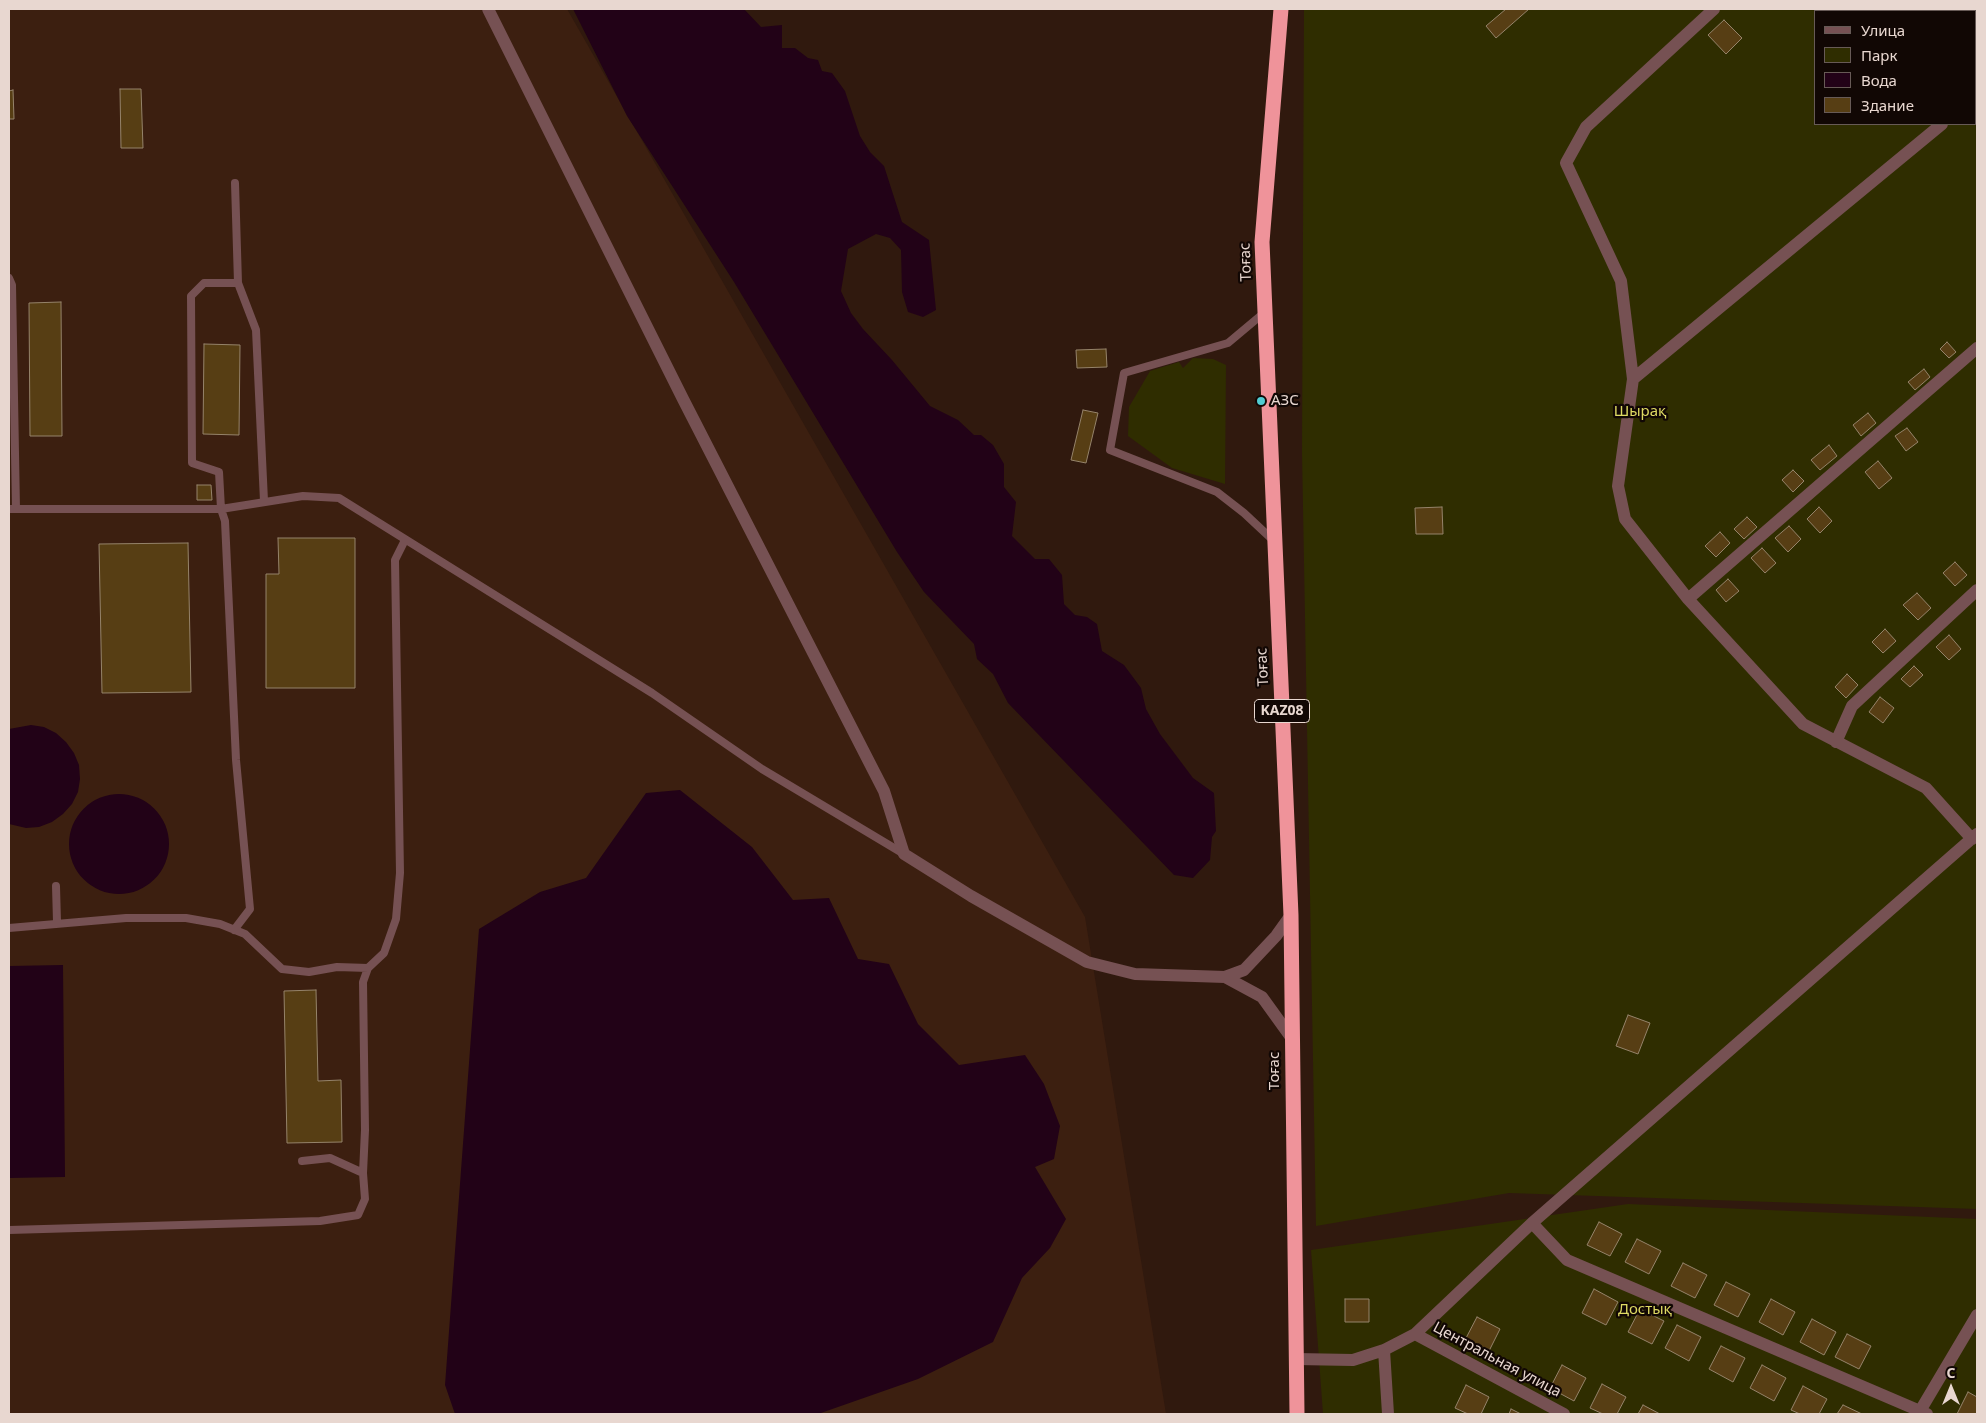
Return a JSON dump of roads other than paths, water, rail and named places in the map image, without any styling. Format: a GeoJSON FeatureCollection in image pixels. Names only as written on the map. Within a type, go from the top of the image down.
{"type":"FeatureCollection","features":[{"type":"Feature","properties":{"kind":"highway","name":"Тоғас"},"geometry":{"type":"LineString","coordinates":[[1281,9],[1262,242],[1291,915],[1297,1414]]}},
{"type":"Feature","properties":{"kind":"street"},"geometry":{"type":"LineString","coordinates":[[488,9],[683,399],[884,791],[904,854],[971,896],[1086,962],[1135,974],[1224,977],[1244,970],[1276,936],[1291,915]]}},
{"type":"Feature","properties":{"kind":"street"},"geometry":{"type":"LineString","coordinates":[[1296,1359],[1353,1360],[1384,1350],[1415,1334],[1532,1223],[1974,836],[1926,788],[1803,724],[1688,599],[1625,519],[1618,486],[1633,379],[1620,280],[1566,162],[1586,127],[1714,9]]}},
{"type":"Feature","properties":{"kind":"street"},"geometry":{"type":"LineString","coordinates":[[1633,379],[1941,125]]}},
{"type":"Feature","properties":{"kind":"street"},"geometry":{"type":"LineString","coordinates":[[1688,599],[1977,348]]}},
{"type":"Feature","properties":{"kind":"street"},"geometry":{"type":"LineString","coordinates":[[1836,742],[1852,706],[1977,590]]}},
{"type":"Feature","properties":{"kind":"street"},"geometry":{"type":"LineString","coordinates":[[1224,977],[1262,997],[1293,1040]]}},
{"type":"Feature","properties":{"kind":"street"},"geometry":{"type":"LineString","coordinates":[[1532,1223],[1567,1260],[1924,1413],[1977,1315]]}},
{"type":"Feature","properties":{"kind":"street","name":"Центральная улица"},"geometry":{"type":"LineString","coordinates":[[1415,1334],[1564,1414]]}},
{"type":"Feature","properties":{"kind":"street"},"geometry":{"type":"LineString","coordinates":[[1384,1350],[1388,1414]]}},
{"type":"Feature","properties":{"kind":"lane"},"geometry":{"type":"LineString","coordinates":[[235,183],[238,283],[256,330],[264,501]]}},
{"type":"Feature","properties":{"kind":"lane"},"geometry":{"type":"LineString","coordinates":[[9,278],[12,285],[12,509],[221,509],[303,496],[340,498],[652,693],[762,769],[904,854]]}},
{"type":"Feature","properties":{"kind":"lane"},"geometry":{"type":"LineString","coordinates":[[234,930],[250,909],[236,760],[225,521],[221,509],[219,472],[192,463],[190,296],[204,283],[238,283]]}},
{"type":"Feature","properties":{"kind":"lane"},"geometry":{"type":"LineString","coordinates":[[1265,312],[1228,343],[1124,373],[1110,450],[1217,492],[1244,513],[1275,542]]}},
{"type":"Feature","properties":{"kind":"lane"},"geometry":{"type":"LineString","coordinates":[[9,1230],[320,1221],[358,1215],[364,1199],[363,982],[368,968],[384,953],[396,919],[400,873],[395,560],[405,540]]}},
{"type":"Feature","properties":{"kind":"lane"},"geometry":{"type":"LineString","coordinates":[[56,886],[57,922]]}},
{"type":"Feature","properties":{"kind":"lane"},"geometry":{"type":"LineString","coordinates":[[9,928],[57,922],[126,918],[186,918],[220,924],[245,934],[282,969],[309,972],[337,967],[368,968]]}},
{"type":"Feature","properties":{"kind":"lane"},"geometry":{"type":"LineString","coordinates":[[302,1161],[330,1158],[364,1173]]}},
{"type":"Feature","properties":{"kind":"water"},"geometry":{"type":"Polygon","coordinates":[[[573,9],[744,9],[761,27],[782,25],[782,48],[795,48],[808,58],[818,60],[822,71],[832,73],[845,91],[860,136],[870,152],[884,166],[902,222],[929,240],[936,310],[923,317],[908,312],[902,292],[901,250],[890,238],[876,234],[848,249],[841,291],[851,313],[863,329],[892,360],[930,406],[958,420],[974,435],[981,435],[993,445],[1004,464],[1004,487],[1016,502],[1012,536],[1035,559],[1049,559],[1062,575],[1064,604],[1075,615],[1087,617],[1097,624],[1102,651],[1124,665],[1141,688],[1146,709],[1160,734],[1193,778],[1214,793],[1216,831],[1212,837],[1210,860],[1193,878],[1174,875],[1008,703],[993,674],[977,659],[974,644],[924,592],[897,552],[734,282],[627,116],[573,9]]]}},
{"type":"Feature","properties":{"kind":"water"},"geometry":{"type":"Polygon","coordinates":[[[31,725],[44,727],[56,733],[66,742],[74,753],[79,765],[80,779],[78,792],[72,804],[63,814],[52,822],[39,827],[26,828],[9,824],[9,729],[31,725]]]}},
{"type":"Feature","properties":{"kind":"water"},"geometry":{"type":"Polygon","coordinates":[[[680,790],[752,847],[793,900],[829,898],[858,959],[889,964],[918,1024],[959,1065],[1025,1055],[1044,1084],[1060,1126],[1054,1159],[1035,1167],[1066,1219],[1050,1248],[1022,1278],[993,1342],[918,1379],[818,1414],[455,1414],[445,1385],[479,929],[540,892],[586,878],[646,793],[680,790]]]}},
{"type":"Feature","properties":{"kind":"water"},"geometry":{"type":"Polygon","coordinates":[[[119,794],[138,798],[154,809],[165,825],[169,844],[165,863],[154,879],[138,890],[119,894],[100,890],[84,879],[73,863],[69,844],[73,825],[84,809],[100,798],[119,794]]]}},
{"type":"Feature","properties":{"kind":"water"},"geometry":{"type":"Polygon","coordinates":[[[63,965],[65,1177],[9,1178],[9,966],[63,965]]]}},
{"type":"Feature","properties":{"kind":"place","name":"АЗС"},"geometry":{"type":"Point","coordinates":[1261,401]}},
{"type":"Feature","properties":{"kind":"park label","name":"Шырақ"},"geometry":{"type":"Point","coordinates":[1640,412]}},
{"type":"Feature","properties":{"kind":"park label","name":"Достық"},"geometry":{"type":"Point","coordinates":[1645,1310]}}]}
